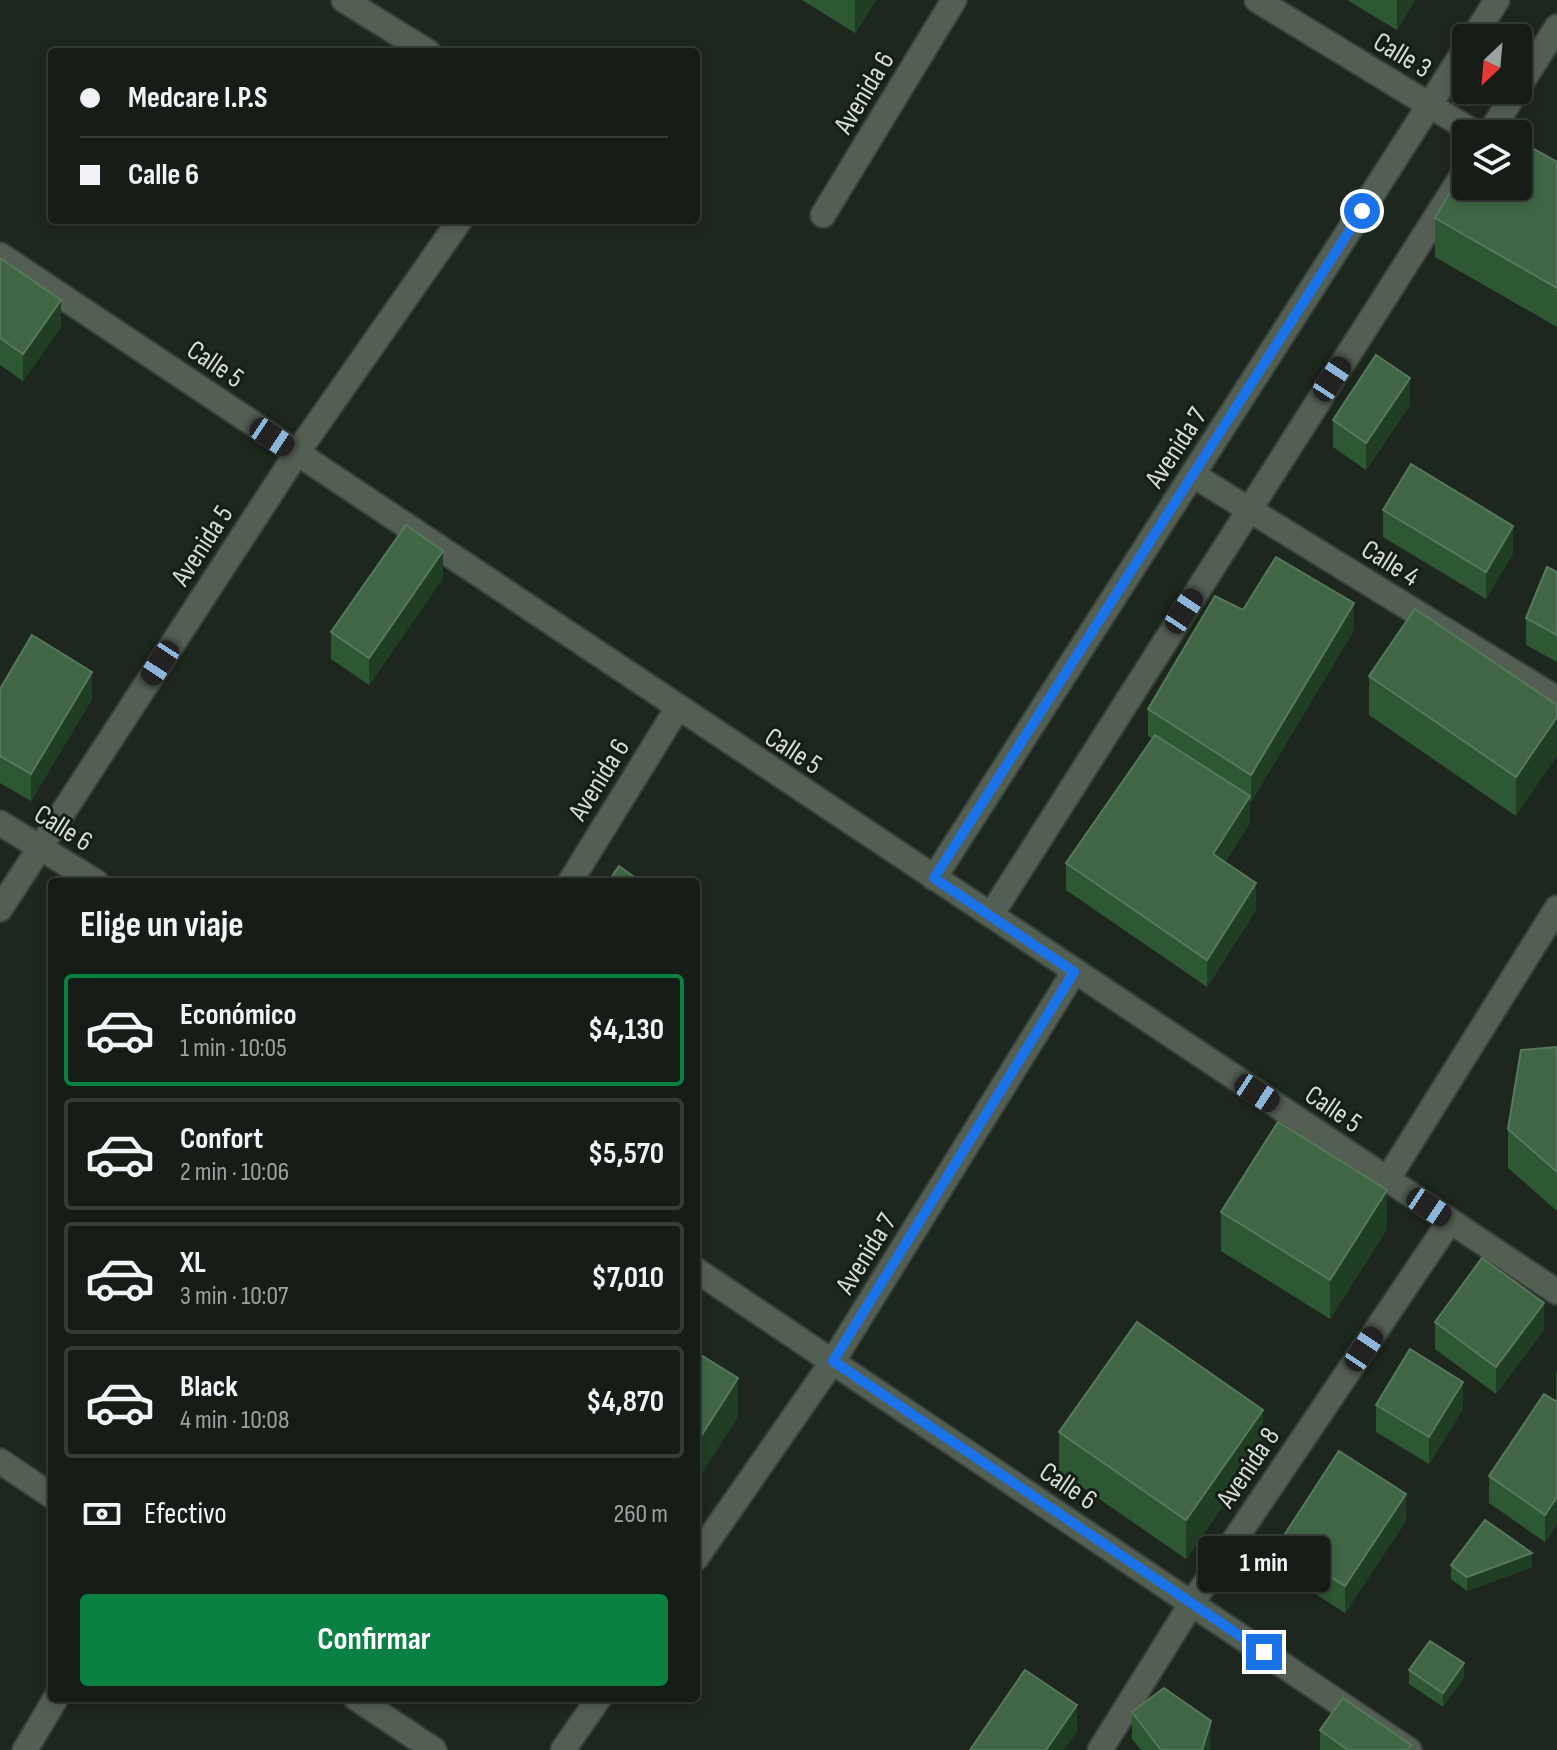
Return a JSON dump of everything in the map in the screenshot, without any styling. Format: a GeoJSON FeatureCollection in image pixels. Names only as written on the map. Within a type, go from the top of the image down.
{"type":"FeatureCollection","features":[{"type":"Feature","properties":{"kind":"street"},"geometry":{"type":"LineString","coordinates":[[344,0],[422,48]]}},
{"type":"Feature","properties":{"kind":"street","name":"Avenida 6"},"geometry":{"type":"LineString","coordinates":[[823,215],[954,0]]}},
{"type":"Feature","properties":{"kind":"street","name":"Calle 3"},"geometry":{"type":"LineString","coordinates":[[1257,0],[1454,120]]}},
{"type":"Feature","properties":{"kind":"street"},"geometry":{"type":"LineString","coordinates":[[1482,24],[1497,0]]}},
{"type":"Feature","properties":{"kind":"street"},"geometry":{"type":"LineString","coordinates":[[1532,66],[1557,27]]}},
{"type":"Feature","properties":{"kind":"street","name":"Avenida 7"},"geometry":{"type":"LineString","coordinates":[[934,878],[1452,70]]}},
{"type":"Feature","properties":{"kind":"street"},"geometry":{"type":"LineString","coordinates":[[991,915],[1452,192]]}},
{"type":"Feature","properties":{"kind":"street","name":"Avenida 5"},"geometry":{"type":"LineString","coordinates":[[0,909],[297,453],[457,224]]}},
{"type":"Feature","properties":{"kind":"street","name":"Calle 5"},"geometry":{"type":"LineString","coordinates":[[0,255],[677,709],[1557,1292]]}},
{"type":"Feature","properties":{"kind":"street","name":"Calle 4"},"geometry":{"type":"LineString","coordinates":[[1193,475],[1557,699]]}},
{"type":"Feature","properties":{"kind":"street","name":"Avenida 6"},"geometry":{"type":"LineString","coordinates":[[572,878],[677,709]]}},
{"type":"Feature","properties":{"kind":"street","name":"Calle 6"},"geometry":{"type":"LineString","coordinates":[[0,823],[90,878]]}},
{"type":"Feature","properties":{"kind":"street"},"geometry":{"type":"LineString","coordinates":[[1387,1180],[1557,908]]}},
{"type":"Feature","properties":{"kind":"street","name":"Avenida 7"},"geometry":{"type":"LineString","coordinates":[[700,1552],[833,1361],[1074,972]]}},
{"type":"Feature","properties":{"kind":"street","name":"Avenida 8"},"geometry":{"type":"LineString","coordinates":[[1100,1750],[1192,1603],[1450,1221]]}},
{"type":"Feature","properties":{"kind":"street","name":"Calle 6"},"geometry":{"type":"LineString","coordinates":[[700,1273],[1409,1750]]}},
{"type":"Feature","properties":{"kind":"street"},"geometry":{"type":"LineString","coordinates":[[0,1461],[48,1493]]}},
{"type":"Feature","properties":{"kind":"street"},"geometry":{"type":"LineString","coordinates":[[25,1750],[54,1702]]}},
{"type":"Feature","properties":{"kind":"street"},"geometry":{"type":"LineString","coordinates":[[362,1702],[434,1750]]}},
{"type":"Feature","properties":{"kind":"street"},"geometry":{"type":"LineString","coordinates":[[563,1750],[596,1702]]}},
{"type":"Feature","properties":{"kind":"building"},"geometry":{"type":"Polygon","coordinates":[[[1532,148],[1557,162],[1557,288],[1435,218],[1452,189],[1452,200],[1532,200],[1532,148]]]}},
{"type":"Feature","properties":{"kind":"building"},"geometry":{"type":"Polygon","coordinates":[[[0,258],[61,300],[23,354],[0,338],[0,258]]]}},
{"type":"Feature","properties":{"kind":"building"},"geometry":{"type":"Polygon","coordinates":[[[1376,355],[1410,378],[1366,443],[1333,420],[1376,355]]]}},
{"type":"Feature","properties":{"kind":"building"},"geometry":{"type":"Polygon","coordinates":[[[1411,464],[1513,526],[1486,572],[1383,510],[1411,464]]]}},
{"type":"Feature","properties":{"kind":"building"},"geometry":{"type":"Polygon","coordinates":[[[406,525],[443,551],[369,658],[331,632],[406,525]]]}},
{"type":"Feature","properties":{"kind":"building"},"geometry":{"type":"Polygon","coordinates":[[[1276,557],[1354,603],[1251,775],[1148,709],[1215,596],[1243,610],[1276,557]]]}},
{"type":"Feature","properties":{"kind":"building"},"geometry":{"type":"Polygon","coordinates":[[[1547,567],[1557,572],[1557,635],[1526,618],[1547,567]]]}},
{"type":"Feature","properties":{"kind":"building"},"geometry":{"type":"Polygon","coordinates":[[[1415,609],[1557,705],[1557,717],[1516,777],[1369,676],[1415,609]]]}},
{"type":"Feature","properties":{"kind":"building"},"geometry":{"type":"Polygon","coordinates":[[[32,635],[92,672],[31,774],[0,756],[0,689],[32,635]]]}},
{"type":"Feature","properties":{"kind":"building"},"geometry":{"type":"Polygon","coordinates":[[[1155,735],[1250,796],[1213,854],[1256,883],[1207,960],[1066,863],[1155,735]]]}},
{"type":"Feature","properties":{"kind":"building"},"geometry":{"type":"Polygon","coordinates":[[[619,866],[636,878],[611,878],[619,866]]]}},
{"type":"Feature","properties":{"kind":"building"},"geometry":{"type":"Polygon","coordinates":[[[1557,1047],[1557,1172],[1508,1129],[1521,1050],[1557,1047]]]}},
{"type":"Feature","properties":{"kind":"building"},"geometry":{"type":"Polygon","coordinates":[[[1278,1122],[1387,1190],[1330,1280],[1221,1212],[1278,1122]]]}},
{"type":"Feature","properties":{"kind":"building"},"geometry":{"type":"Polygon","coordinates":[[[1482,1258],[1544,1303],[1496,1367],[1435,1322],[1482,1258]]]}},
{"type":"Feature","properties":{"kind":"building"},"geometry":{"type":"Polygon","coordinates":[[[1137,1322],[1263,1410],[1186,1520],[1059,1432],[1137,1322]]]}},
{"type":"Feature","properties":{"kind":"building"},"geometry":{"type":"Polygon","coordinates":[[[1410,1349],[1463,1382],[1429,1437],[1376,1405],[1410,1349]]]}},
{"type":"Feature","properties":{"kind":"building"},"geometry":{"type":"Polygon","coordinates":[[[700,1354],[738,1378],[700,1438],[700,1354]]]}},
{"type":"Feature","properties":{"kind":"building"},"geometry":{"type":"Polygon","coordinates":[[[1544,1394],[1557,1402],[1557,1497],[1545,1515],[1489,1476],[1544,1394]]]}},
{"type":"Feature","properties":{"kind":"building"},"geometry":{"type":"Polygon","coordinates":[[[1339,1451],[1406,1494],[1345,1586],[1279,1543],[1339,1451]]]}},
{"type":"Feature","properties":{"kind":"building"},"geometry":{"type":"Polygon","coordinates":[[[1485,1520],[1532,1553],[1467,1577],[1451,1565],[1485,1520]]]}},
{"type":"Feature","properties":{"kind":"building"},"geometry":{"type":"Polygon","coordinates":[[[1430,1641],[1464,1663],[1443,1693],[1409,1670],[1430,1641]]]}},
{"type":"Feature","properties":{"kind":"building"},"geometry":{"type":"Polygon","coordinates":[[[1025,1670],[1077,1705],[1046,1750],[970,1750],[1025,1670]]]}},
{"type":"Feature","properties":{"kind":"building"},"geometry":{"type":"Polygon","coordinates":[[[1164,1688],[1211,1721],[1202,1750],[1161,1750],[1132,1712],[1164,1688]]]}},
{"type":"Feature","properties":{"kind":"building"},"geometry":{"type":"Polygon","coordinates":[[[1343,1698],[1411,1745],[1407,1750],[1348,1750],[1320,1730],[1343,1698]]]}},
{"type":"Feature","properties":{"kind":"route"},"geometry":{"type":"LineString","coordinates":[[1264,1652],[833,1361],[1074,972],[934,878],[1362,211]]}}]}
